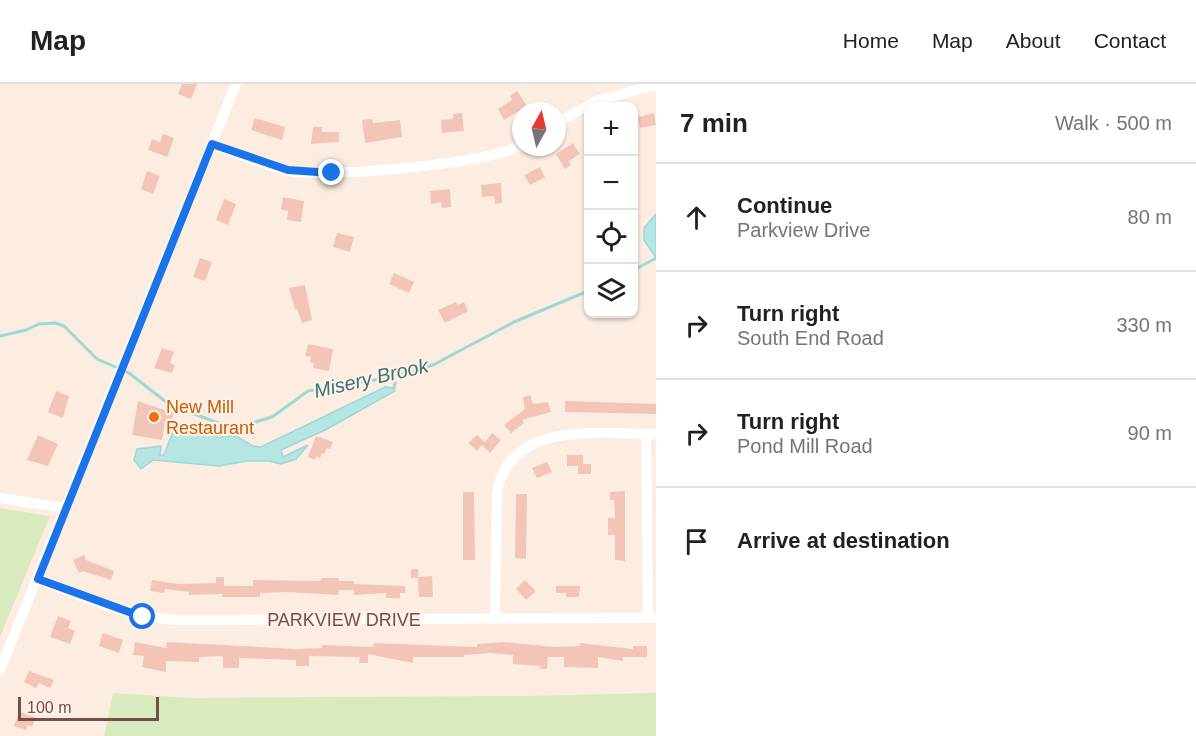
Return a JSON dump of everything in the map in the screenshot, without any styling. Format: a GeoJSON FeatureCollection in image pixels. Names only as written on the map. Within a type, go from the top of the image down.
{"type":"FeatureCollection","features":[{"type":"Feature","properties":{"kind":"street"},"geometry":{"type":"LineString","coordinates":[[0,670],[236,84]]}},
{"type":"Feature","properties":{"kind":"street"},"geometry":{"type":"LineString","coordinates":[[566,118],[596,101],[656,85]]}},
{"type":"Feature","properties":{"kind":"street"},"geometry":{"type":"LineString","coordinates":[[212,144],[288,170],[332,173],[489,157],[512,148]]}},
{"type":"Feature","properties":{"kind":"street"},"geometry":{"type":"LineString","coordinates":[[495,618],[497,492],[502,475],[513,459],[538,440],[559,434],[651,434],[652,618]]}},
{"type":"Feature","properties":{"kind":"street"},"geometry":{"type":"LineString","coordinates":[[0,498],[66,508]]}},
{"type":"Feature","properties":{"kind":"street","name":"PARKVIEW DRIVE"},"geometry":{"type":"LineString","coordinates":[[38,579],[107,606],[151,618],[206,621],[652,618]]}},
{"type":"Feature","properties":{"kind":"green space"},"geometry":{"type":"Polygon","coordinates":[[[0,508],[50,516],[0,637],[0,508]]]}},
{"type":"Feature","properties":{"kind":"green space"},"geometry":{"type":"Polygon","coordinates":[[[113,693],[191,698],[656,693],[656,736],[104,736],[113,693]]]}},
{"type":"Feature","properties":{"kind":"water"},"geometry":{"type":"Polygon","coordinates":[[[656,214],[656,258],[644,240],[644,228],[656,214]]]}},
{"type":"Feature","properties":{"kind":"water"},"geometry":{"type":"Polygon","coordinates":[[[385,387],[394,388],[395,391],[327,429],[281,450],[283,457],[308,445],[296,459],[281,464],[269,461],[247,461],[219,466],[153,460],[141,469],[134,460],[137,449],[161,446],[160,455],[164,455],[173,431],[201,431],[218,437],[236,436],[253,446],[261,447],[385,387]]]}},
{"type":"Feature","properties":{"kind":"building"},"geometry":{"type":"Polygon","coordinates":[[[182,84],[197,84],[191,99],[178,94],[182,84]]]}},
{"type":"Feature","properties":{"kind":"building"},"geometry":{"type":"Polygon","coordinates":[[[517,91],[524,102],[512,102],[512,115],[504,120],[498,109],[512,100],[510,96],[517,91]]]}},
{"type":"Feature","properties":{"kind":"building"},"geometry":{"type":"Polygon","coordinates":[[[462,113],[464,131],[442,133],[441,120],[453,119],[453,114],[462,113]]]}},
{"type":"Feature","properties":{"kind":"building"},"geometry":{"type":"Polygon","coordinates":[[[654,113],[656,125],[640,128],[638,117],[654,113]]]}},
{"type":"Feature","properties":{"kind":"building"},"geometry":{"type":"Polygon","coordinates":[[[255,118],[285,127],[282,140],[251,130],[255,118]]]}},
{"type":"Feature","properties":{"kind":"building"},"geometry":{"type":"Polygon","coordinates":[[[372,119],[373,123],[400,120],[402,137],[365,143],[362,120],[372,119]]]}},
{"type":"Feature","properties":{"kind":"building"},"geometry":{"type":"Polygon","coordinates":[[[313,127],[322,127],[322,132],[339,132],[339,142],[311,144],[313,127]]]}},
{"type":"Feature","properties":{"kind":"building"},"geometry":{"type":"Polygon","coordinates":[[[163,134],[174,138],[167,157],[148,150],[152,139],[160,142],[163,134]]]}},
{"type":"Feature","properties":{"kind":"building"},"geometry":{"type":"Polygon","coordinates":[[[573,143],[580,154],[569,161],[571,165],[565,169],[557,156],[566,156],[566,148],[573,143]]]}},
{"type":"Feature","properties":{"kind":"building"},"geometry":{"type":"Polygon","coordinates":[[[540,167],[545,177],[530,185],[524,175],[540,167]]]}},
{"type":"Feature","properties":{"kind":"building"},"geometry":{"type":"Polygon","coordinates":[[[147,171],[160,176],[153,194],[141,189],[147,171]]]}},
{"type":"Feature","properties":{"kind":"building"},"geometry":{"type":"Polygon","coordinates":[[[501,183],[502,203],[495,204],[494,196],[482,197],[481,185],[501,183]]]}},
{"type":"Feature","properties":{"kind":"building"},"geometry":{"type":"Polygon","coordinates":[[[450,189],[451,207],[442,208],[441,202],[431,204],[430,191],[450,189]]]}},
{"type":"Feature","properties":{"kind":"building"},"geometry":{"type":"Polygon","coordinates":[[[283,197],[304,201],[301,222],[287,220],[288,211],[281,210],[283,197]]]}},
{"type":"Feature","properties":{"kind":"building"},"geometry":{"type":"Polygon","coordinates":[[[224,199],[236,204],[228,225],[216,220],[224,199]]]}},
{"type":"Feature","properties":{"kind":"building"},"geometry":{"type":"Polygon","coordinates":[[[337,233],[354,237],[350,252],[333,247],[337,233]]]}},
{"type":"Feature","properties":{"kind":"building"},"geometry":{"type":"Polygon","coordinates":[[[200,258],[212,262],[205,281],[193,277],[200,258]]]}},
{"type":"Feature","properties":{"kind":"building"},"geometry":{"type":"Polygon","coordinates":[[[394,273],[414,282],[409,293],[389,284],[394,273]]]}},
{"type":"Feature","properties":{"kind":"building"},"geometry":{"type":"Polygon","coordinates":[[[305,285],[312,320],[302,323],[297,309],[295,310],[289,288],[305,285]]]}},
{"type":"Feature","properties":{"kind":"building"},"geometry":{"type":"Polygon","coordinates":[[[456,302],[458,305],[464,302],[468,311],[445,323],[438,310],[456,302]]]}},
{"type":"Feature","properties":{"kind":"building"},"geometry":{"type":"Polygon","coordinates":[[[308,344],[333,349],[329,371],[313,368],[314,363],[310,362],[311,357],[305,356],[308,344]]]}},
{"type":"Feature","properties":{"kind":"building"},"geometry":{"type":"Polygon","coordinates":[[[162,348],[174,352],[170,363],[175,365],[172,373],[154,368],[162,348]]]}},
{"type":"Feature","properties":{"kind":"building"},"geometry":{"type":"Polygon","coordinates":[[[56,391],[69,396],[63,418],[48,412],[56,391]]]}},
{"type":"Feature","properties":{"kind":"building"},"geometry":{"type":"Polygon","coordinates":[[[530,395],[533,404],[548,402],[551,412],[522,420],[524,423],[511,433],[504,425],[525,409],[523,397],[530,395]]]}},
{"type":"Feature","properties":{"kind":"building","name":"New Mill Restaurant"},"geometry":{"type":"Polygon","coordinates":[[[138,401],[173,413],[172,422],[165,421],[162,440],[132,435],[138,401]]]}},
{"type":"Feature","properties":{"kind":"building"},"geometry":{"type":"Polygon","coordinates":[[[565,401],[656,404],[656,414],[565,412],[565,401]]]}},
{"type":"Feature","properties":{"kind":"building"},"geometry":{"type":"Polygon","coordinates":[[[492,433],[501,440],[490,453],[482,445],[477,451],[468,443],[477,435],[485,442],[492,433]]]}},
{"type":"Feature","properties":{"kind":"building"},"geometry":{"type":"Polygon","coordinates":[[[38,435],[58,444],[48,466],[27,460],[38,435]]]}},
{"type":"Feature","properties":{"kind":"building"},"geometry":{"type":"Polygon","coordinates":[[[316,436],[333,442],[330,449],[327,448],[320,458],[316,457],[315,460],[308,457],[316,436]]]}},
{"type":"Feature","properties":{"kind":"building"},"geometry":{"type":"Polygon","coordinates":[[[567,455],[583,455],[583,464],[591,464],[591,474],[578,474],[578,466],[567,466],[567,455]]]}},
{"type":"Feature","properties":{"kind":"building"},"geometry":{"type":"Polygon","coordinates":[[[547,462],[552,472],[537,478],[532,468],[547,462]]]}},
{"type":"Feature","properties":{"kind":"building"},"geometry":{"type":"Polygon","coordinates":[[[625,491],[625,561],[615,560],[615,535],[608,535],[608,518],[615,518],[614,500],[610,500],[610,492],[625,491]]]}},
{"type":"Feature","properties":{"kind":"building"},"geometry":{"type":"Polygon","coordinates":[[[463,492],[474,492],[475,560],[463,560],[463,492]]]}},
{"type":"Feature","properties":{"kind":"building"},"geometry":{"type":"Polygon","coordinates":[[[516,494],[527,494],[526,559],[515,558],[516,494]]]}},
{"type":"Feature","properties":{"kind":"building"},"geometry":{"type":"Polygon","coordinates":[[[84,555],[86,560],[114,571],[111,580],[83,571],[79,573],[73,560],[84,555]]]}},
{"type":"Feature","properties":{"kind":"building"},"geometry":{"type":"Polygon","coordinates":[[[411,569],[418,569],[418,577],[432,576],[433,597],[419,597],[418,578],[411,578],[411,569]]]}},
{"type":"Feature","properties":{"kind":"building"},"geometry":{"type":"Polygon","coordinates":[[[216,577],[224,577],[224,586],[253,586],[253,580],[320,581],[321,578],[339,578],[339,581],[354,581],[354,584],[405,586],[405,593],[400,593],[400,598],[386,598],[386,593],[354,595],[354,590],[339,590],[338,595],[287,592],[260,593],[260,597],[222,597],[222,594],[189,595],[189,592],[165,589],[164,593],[150,591],[152,580],[178,584],[216,583],[216,577]]]}},
{"type":"Feature","properties":{"kind":"building"},"geometry":{"type":"Polygon","coordinates":[[[525,580],[536,591],[526,600],[516,589],[525,580]]]}},
{"type":"Feature","properties":{"kind":"building"},"geometry":{"type":"Polygon","coordinates":[[[556,586],[580,586],[579,597],[566,597],[566,593],[556,593],[556,586]]]}},
{"type":"Feature","properties":{"kind":"building"},"geometry":{"type":"Polygon","coordinates":[[[58,616],[71,621],[68,628],[75,631],[70,644],[50,637],[58,616]]]}},
{"type":"Feature","properties":{"kind":"building"},"geometry":{"type":"Polygon","coordinates":[[[103,633],[123,640],[119,653],[99,646],[103,633]]]}},
{"type":"Feature","properties":{"kind":"building"},"geometry":{"type":"Polygon","coordinates":[[[135,642],[166,648],[167,642],[296,649],[322,648],[322,645],[373,647],[374,643],[477,647],[477,644],[503,642],[554,647],[580,646],[580,643],[633,649],[633,646],[647,646],[647,657],[623,657],[623,661],[598,657],[598,668],[564,667],[564,657],[548,657],[547,669],[540,669],[540,666],[513,664],[513,655],[490,653],[464,655],[464,657],[413,657],[413,663],[368,654],[368,663],[359,663],[360,657],[309,656],[309,666],[296,666],[296,660],[239,658],[239,668],[223,668],[223,657],[219,656],[199,657],[199,662],[166,661],[166,672],[142,667],[144,656],[133,655],[135,642]]]}},
{"type":"Feature","properties":{"kind":"building"},"geometry":{"type":"Polygon","coordinates":[[[29,671],[54,680],[50,688],[39,683],[36,688],[24,682],[29,671]]]}},
{"type":"Feature","properties":{"kind":"building"},"geometry":{"type":"Polygon","coordinates":[[[19,712],[36,717],[32,727],[28,725],[26,730],[14,726],[19,712]]]}},
{"type":"Feature","properties":{"kind":"waterway","name":"Misery Brook"},"geometry":{"type":"LineString","coordinates":[[638,268],[656,258]]}},
{"type":"Feature","properties":{"kind":"waterway","name":"Misery Brook"},"geometry":{"type":"LineString","coordinates":[[0,336],[26,330],[39,324],[55,323],[64,326],[97,359],[129,373],[170,405],[224,425],[245,425],[272,417],[308,391],[392,377],[433,365],[514,322],[584,293]]}},
{"type":"Feature","properties":{"kind":"waterway"},"geometry":{"type":"LineString","coordinates":[[389,378],[395,382],[394,388]]}},
{"type":"Feature","properties":{"kind":"place","name":"New Mill Restaurant"},"geometry":{"type":"Point","coordinates":[154,417]}},
{"type":"Feature","properties":{"kind":"route"},"geometry":{"type":"LineString","coordinates":[[143,617],[107,606],[38,579],[212,144],[288,170],[332,173]]}}]}
